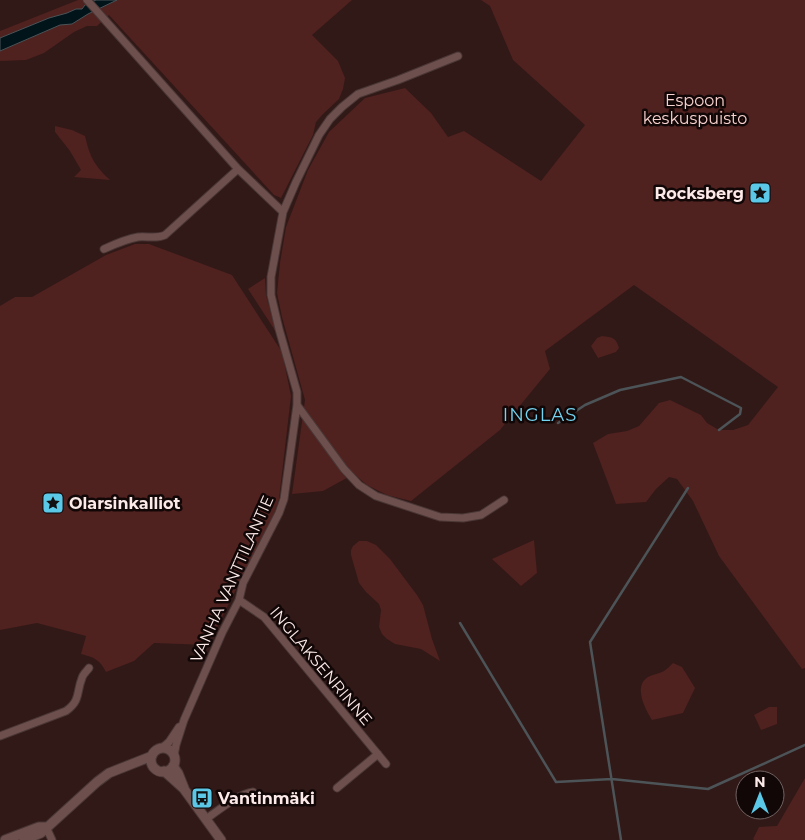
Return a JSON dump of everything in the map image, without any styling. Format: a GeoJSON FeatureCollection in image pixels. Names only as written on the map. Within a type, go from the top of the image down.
{"type":"FeatureCollection","features":[{"type":"Feature","properties":{"kind":"street"},"geometry":{"type":"LineString","coordinates":[[86,0],[238,169],[283,212]]}},
{"type":"Feature","properties":{"kind":"street","name":"VANHA VANTTILANTIE"},"geometry":{"type":"LineString","coordinates":[[174,761],[176,745],[184,720],[222,633],[239,600],[243,583],[279,513],[284,499],[297,405],[297,392],[271,295],[271,277],[283,212],[319,135],[330,119],[342,107],[358,94],[458,56]]}},
{"type":"Feature","properties":{"kind":"street"},"geometry":{"type":"LineString","coordinates":[[104,249],[139,237],[161,238],[238,169]]}},
{"type":"Feature","properties":{"kind":"street"},"geometry":{"type":"LineString","coordinates":[[297,405],[344,469],[359,485],[376,496],[440,517],[463,518],[481,515],[504,500]]}},
{"type":"Feature","properties":{"kind":"street","name":"INGLAKSENRINNE"},"geometry":{"type":"LineString","coordinates":[[239,600],[264,617],[386,764]]}},
{"type":"Feature","properties":{"kind":"street"},"geometry":{"type":"LineString","coordinates":[[0,736],[66,711],[73,706],[77,698],[82,676],[89,668]]}},
{"type":"Feature","properties":{"kind":"street","name":"VANHA VANTTILANTIE"},"geometry":{"type":"LineString","coordinates":[[162,748],[169,742],[184,720]]}},
{"type":"Feature","properties":{"kind":"street"},"geometry":{"type":"LineString","coordinates":[[24,840],[42,833],[46,827],[109,773],[152,756],[162,748],[170,750],[184,789]]}},
{"type":"Feature","properties":{"kind":"street"},"geometry":{"type":"LineString","coordinates":[[337,788],[378,754]]}},
{"type":"Feature","properties":{"kind":"street"},"geometry":{"type":"LineString","coordinates":[[152,756],[153,766]]}},
{"type":"Feature","properties":{"kind":"street"},"geometry":{"type":"LineString","coordinates":[[122,767],[153,766],[158,770],[164,771],[171,769],[174,761]]}},
{"type":"Feature","properties":{"kind":"street"},"geometry":{"type":"LineString","coordinates":[[164,771],[184,789],[221,840]]}},
{"type":"Feature","properties":{"kind":"street"},"geometry":{"type":"LineString","coordinates":[[206,819],[238,798],[253,792]]}},
{"type":"Feature","properties":{"kind":"street"},"geometry":{"type":"LineString","coordinates":[[5,840],[39,827],[46,827]]}},
{"type":"Feature","properties":{"kind":"street"},"geometry":{"type":"LineString","coordinates":[[46,827],[52,840]]}},
{"type":"Feature","properties":{"kind":"green space"},"geometry":{"type":"Polygon","coordinates":[[[78,0],[84,0],[88,4],[82,9],[76,9],[49,18],[0,38],[0,31],[78,0]]]}},
{"type":"Feature","properties":{"kind":"green space"},"geometry":{"type":"Polygon","coordinates":[[[117,0],[352,0],[312,35],[338,61],[345,78],[343,89],[339,99],[316,122],[313,135],[281,198],[274,195],[109,15],[97,26],[87,26],[74,32],[44,53],[26,60],[0,61],[0,51],[60,25],[72,24],[117,0]]]}},
{"type":"Feature","properties":{"kind":"green space","name":"Espoon keskuspuisto"},"geometry":{"type":"Polygon","coordinates":[[[481,0],[805,0],[805,668],[802,669],[719,556],[693,501],[677,479],[669,477],[646,502],[616,504],[593,443],[608,434],[627,431],[639,426],[659,403],[670,400],[701,415],[707,423],[719,430],[733,430],[748,425],[778,387],[634,285],[545,351],[550,369],[500,430],[411,501],[387,495],[367,485],[354,474],[323,491],[292,494],[305,400],[277,293],[280,263],[286,227],[308,170],[329,132],[365,98],[405,88],[431,113],[448,137],[464,131],[541,181],[585,125],[513,60],[490,6],[481,0]]]}},
{"type":"Feature","properties":{"kind":"green space"},"geometry":{"type":"Polygon","coordinates":[[[55,126],[72,130],[85,136],[93,160],[110,180],[74,177],[81,170],[70,151],[55,132],[55,126]]]}},
{"type":"Feature","properties":{"kind":"green space"},"geometry":{"type":"Polygon","coordinates":[[[135,244],[149,244],[232,275],[282,352],[291,396],[279,499],[274,514],[208,645],[154,643],[134,661],[106,672],[96,660],[81,654],[86,636],[37,623],[0,630],[0,306],[15,297],[32,297],[106,255],[135,244]]]}},
{"type":"Feature","properties":{"kind":"green space"},"geometry":{"type":"Polygon","coordinates":[[[265,278],[266,295],[276,332],[248,289],[265,278]]]}},
{"type":"Feature","properties":{"kind":"green space"},"geometry":{"type":"Polygon","coordinates":[[[602,336],[614,339],[619,348],[616,352],[598,358],[591,346],[597,338],[602,336]]]}},
{"type":"Feature","properties":{"kind":"green space"},"geometry":{"type":"Polygon","coordinates":[[[534,540],[537,573],[521,586],[492,559],[534,540]]]}},
{"type":"Feature","properties":{"kind":"green space"},"geometry":{"type":"Polygon","coordinates":[[[359,541],[367,541],[376,545],[390,559],[417,595],[423,605],[440,661],[421,649],[395,644],[382,634],[379,627],[381,610],[379,604],[359,583],[351,555],[353,546],[359,541]]]}},
{"type":"Feature","properties":{"kind":"green space"},"geometry":{"type":"Polygon","coordinates":[[[673,663],[682,667],[695,688],[683,713],[652,720],[642,698],[641,686],[648,677],[664,671],[673,663]]]}},
{"type":"Feature","properties":{"kind":"green space"},"geometry":{"type":"Polygon","coordinates":[[[769,707],[777,707],[777,724],[761,730],[754,715],[769,707]]]}},
{"type":"Feature","properties":{"kind":"green space"},"geometry":{"type":"Polygon","coordinates":[[[805,778],[805,840],[753,839],[759,827],[777,826],[780,820],[785,820],[785,812],[805,778]]]}},
{"type":"Feature","properties":{"kind":"shaded area"},"geometry":{"type":"Polygon","coordinates":[[[96,0],[117,0],[72,24],[60,25],[0,51],[0,38],[49,18],[76,9],[82,9],[85,5],[96,0]]]}},
{"type":"Feature","properties":{"kind":"waterway"},"geometry":{"type":"LineString","coordinates":[[558,423],[585,405],[620,390],[681,377],[741,408],[740,414],[719,430]]}},
{"type":"Feature","properties":{"kind":"waterway"},"geometry":{"type":"LineString","coordinates":[[621,840],[590,642],[688,488]]}},
{"type":"Feature","properties":{"kind":"waterway"},"geometry":{"type":"LineString","coordinates":[[460,623],[556,782],[612,779],[708,789],[805,745]]}},
{"type":"Feature","properties":{"kind":"place","name":"Rocksberg"},"geometry":{"type":"Point","coordinates":[760,193]}},
{"type":"Feature","properties":{"kind":"place","name":"Olarsinkalliot"},"geometry":{"type":"Point","coordinates":[53,503]}},
{"type":"Feature","properties":{"kind":"place","name":"Vantinmäki"},"geometry":{"type":"Point","coordinates":[202,798]}},
{"type":"Feature","properties":{"kind":"district","name":"INGLAS"},"geometry":{"type":"Point","coordinates":[540,415]}}]}
